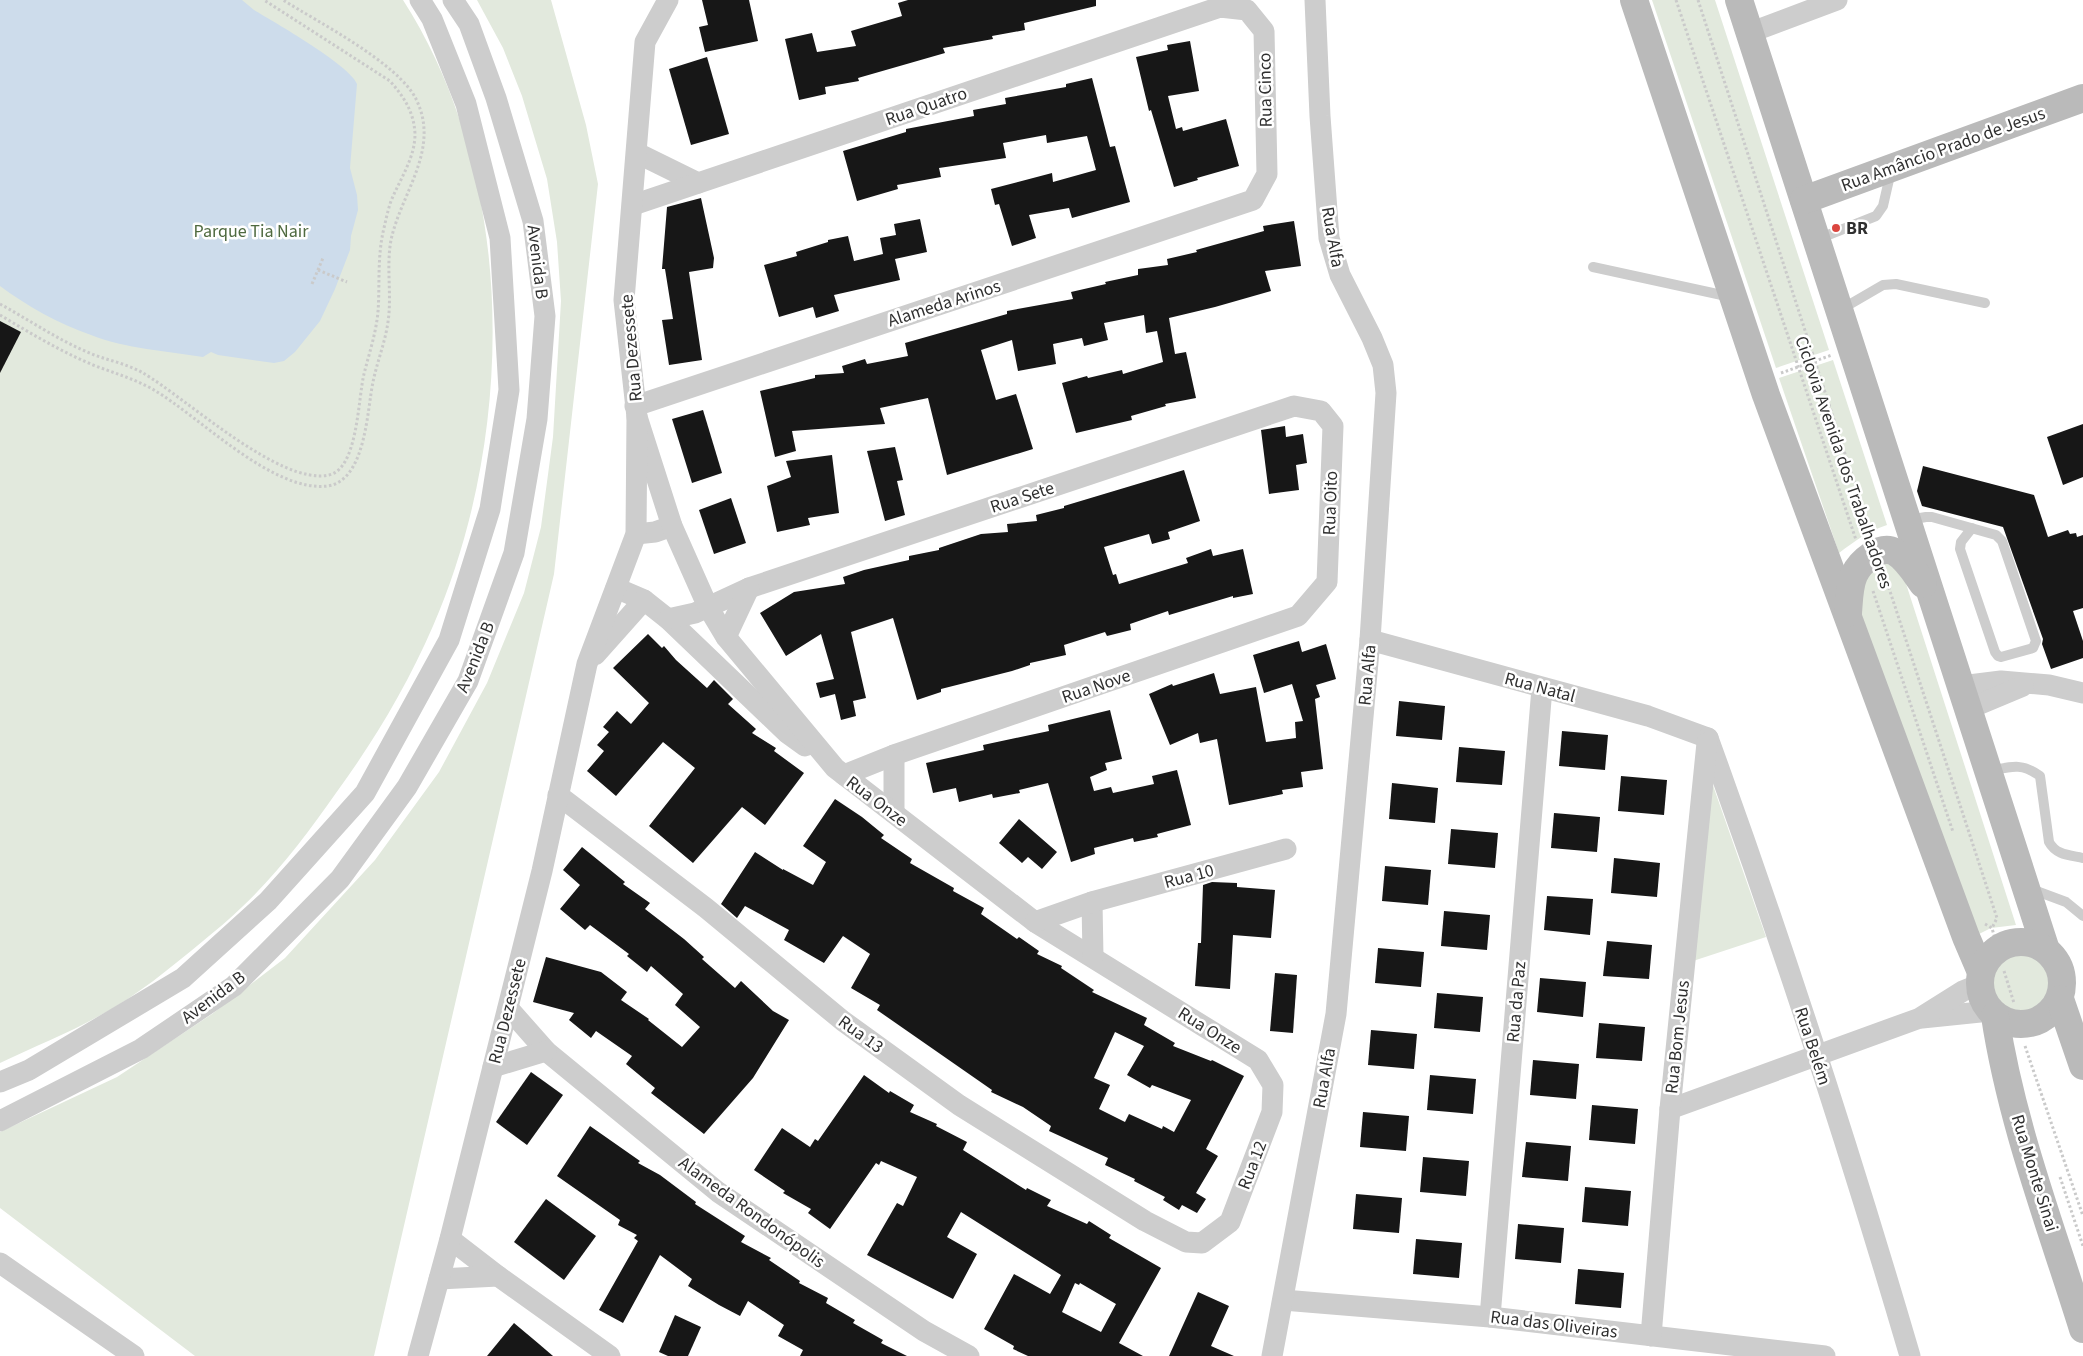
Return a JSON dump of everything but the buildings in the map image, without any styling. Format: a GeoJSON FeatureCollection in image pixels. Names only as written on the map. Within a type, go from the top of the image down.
{"type":"FeatureCollection","features":[{"type":"Feature","properties":{"kind":"main road","name":"Rua Monte Sinai"},"geometry":{"type":"LineString","coordinates":[[1634,0],[1761,381],[1966,937],[1993,960],[1982,998],[1992,1013],[2000,1053],[2019,1125],[2083,1329]]}},
{"type":"Feature","properties":{"kind":"main road"},"geometry":{"type":"LineString","coordinates":[[1739,0],[2046,950]]}},
{"type":"Feature","properties":{"kind":"main road","name":"Rua Amâncio Prado de Jesus"},"geometry":{"type":"LineString","coordinates":[[1804,200],[2083,98]]}},
{"type":"Feature","properties":{"kind":"main road"},"geometry":{"type":"LineString","coordinates":[[1848,616],[1852,581],[1855,573],[1871,558],[1887,550],[1894,552],[1903,559],[1931,595]]}},
{"type":"Feature","properties":{"kind":"main road"},"geometry":{"type":"LineString","coordinates":[[1993,960],[2017,942],[2037,944],[2054,957],[2060,967],[2062,978],[2060,1000],[2083,1066]]}},
{"type":"Feature","properties":{"kind":"main road"},"geometry":{"type":"LineString","coordinates":[[1992,1013],[2007,1023],[2033,1024],[2054,1010],[2060,1000]]}},
{"type":"Feature","properties":{"kind":"street","name":"Avenida B"},"geometry":{"type":"LineString","coordinates":[[0,1082],[29,1070],[183,978],[268,901],[365,793],[450,640],[490,509],[509,390],[500,238],[466,104],[432,19],[420,0]]}},
{"type":"Feature","properties":{"kind":"street","name":"Avenida B"},"geometry":{"type":"LineString","coordinates":[[0,1121],[141,1049],[234,986],[340,879],[408,788],[468,681],[514,553],[537,419],[545,316],[533,221],[496,98],[469,24],[453,0]]}},
{"type":"Feature","properties":{"kind":"street","name":"Rua Dezessete"},"geometry":{"type":"LineString","coordinates":[[418,1356],[450,1239],[542,871],[587,664],[636,534],[636,412],[624,300],[645,42],[668,0]]}},
{"type":"Feature","properties":{"kind":"street","name":"Rua Alfa"},"geometry":{"type":"LineString","coordinates":[[1272,1356],[1336,1014],[1370,640],[1386,393],[1382,365],[1372,338],[1340,275],[1329,238],[1320,116],[1315,0]]}},
{"type":"Feature","properties":{"kind":"street"},"geometry":{"type":"LineString","coordinates":[[1750,32],[1837,0]]}},
{"type":"Feature","properties":{"kind":"street","name":"Rua Quatro"},"geometry":{"type":"LineString","coordinates":[[633,205],[1220,6]]}},
{"type":"Feature","properties":{"kind":"street","name":"Rua Cinco"},"geometry":{"type":"LineString","coordinates":[[1220,6],[1247,10],[1264,31],[1267,174],[1253,200]]}},
{"type":"Feature","properties":{"kind":"street"},"geometry":{"type":"LineString","coordinates":[[637,153],[698,183]]}},
{"type":"Feature","properties":{"kind":"street","name":"Alameda Arinos"},"geometry":{"type":"LineString","coordinates":[[636,412],[1253,200]]}},
{"type":"Feature","properties":{"kind":"street","name":"Rua Sete"},"geometry":{"type":"LineString","coordinates":[[668,619],[686,616],[708,608],[749,588],[1294,406]]}},
{"type":"Feature","properties":{"kind":"street","name":"Rua Oito"},"geometry":{"type":"LineString","coordinates":[[1294,406],[1321,411],[1333,426],[1327,582],[1298,616]]}},
{"type":"Feature","properties":{"kind":"street","name":"Rua Onze"},"geometry":{"type":"LineString","coordinates":[[636,412],[672,526],[708,608],[726,637],[839,772],[1035,922],[1258,1060]]}},
{"type":"Feature","properties":{"kind":"street"},"geometry":{"type":"LineString","coordinates":[[636,534],[655,532],[672,526]]}},
{"type":"Feature","properties":{"kind":"street"},"geometry":{"type":"LineString","coordinates":[[616,588],[644,600],[668,619],[787,733],[839,772]]}},
{"type":"Feature","properties":{"kind":"street"},"geometry":{"type":"LineString","coordinates":[[726,637],[749,588]]}},
{"type":"Feature","properties":{"kind":"street","name":"Rua Dezessete"},"geometry":{"type":"LineString","coordinates":[[587,664],[644,600]]}},
{"type":"Feature","properties":{"kind":"street","name":"Rua Nove"},"geometry":{"type":"LineString","coordinates":[[839,772],[894,755],[1298,616]]}},
{"type":"Feature","properties":{"kind":"street","name":"Rua Natal"},"geometry":{"type":"LineString","coordinates":[[1370,640],[1648,716],[1708,738]]}},
{"type":"Feature","properties":{"kind":"street"},"geometry":{"type":"LineString","coordinates":[[1965,698],[2030,683],[2049,685],[2083,693]]}},
{"type":"Feature","properties":{"kind":"street","name":"Rua da Paz"},"geometry":{"type":"LineString","coordinates":[[1490,1317],[1542,688]]}},
{"type":"Feature","properties":{"kind":"street","name":"Rua Belém"},"geometry":{"type":"LineString","coordinates":[[1708,738],[1755,868],[1866,1207],[1910,1356]]}},
{"type":"Feature","properties":{"kind":"street","name":"Rua Bom Jesus"},"geometry":{"type":"LineString","coordinates":[[1651,1336],[1670,1109],[1708,738]]}},
{"type":"Feature","properties":{"kind":"street"},"geometry":{"type":"LineString","coordinates":[[894,755],[894,813]]}},
{"type":"Feature","properties":{"kind":"street","name":"Rua 13"},"geometry":{"type":"LineString","coordinates":[[558,795],[706,908],[842,1021],[959,1105],[1145,1222],[1186,1242]]}},
{"type":"Feature","properties":{"kind":"street","name":"Rua 10"},"geometry":{"type":"LineString","coordinates":[[1035,922],[1092,902],[1286,849]]}},
{"type":"Feature","properties":{"kind":"street"},"geometry":{"type":"LineString","coordinates":[[1092,902],[1093,957]]}},
{"type":"Feature","properties":{"kind":"street"},"geometry":{"type":"LineString","coordinates":[[1670,1109],[1920,1018],[1963,991],[1993,960]]}},
{"type":"Feature","properties":{"kind":"street","name":"Alameda Rondonópolis"},"geometry":{"type":"LineString","coordinates":[[508,1008],[546,1050],[718,1192],[924,1331],[969,1356]]}},
{"type":"Feature","properties":{"kind":"street"},"geometry":{"type":"LineString","coordinates":[[1920,1018],[1992,1013]]}},
{"type":"Feature","properties":{"kind":"street"},"geometry":{"type":"LineString","coordinates":[[493,1067],[546,1050]]}},
{"type":"Feature","properties":{"kind":"street","name":"Rua 12"},"geometry":{"type":"LineString","coordinates":[[1186,1242],[1202,1243],[1230,1222],[1272,1112],[1273,1085],[1258,1060]]}},
{"type":"Feature","properties":{"kind":"street"},"geometry":{"type":"LineString","coordinates":[[450,1239],[498,1276],[610,1356]]}},
{"type":"Feature","properties":{"kind":"street"},"geometry":{"type":"LineString","coordinates":[[0,1263],[134,1356]]}},
{"type":"Feature","properties":{"kind":"street"},"geometry":{"type":"LineString","coordinates":[[439,1280],[498,1276]]}},
{"type":"Feature","properties":{"kind":"street","name":"Rua das Oliveiras"},"geometry":{"type":"LineString","coordinates":[[1283,1300],[1490,1317],[1824,1356]]}},
{"type":"Feature","properties":{"kind":"lane"},"geometry":{"type":"LineString","coordinates":[[1817,240],[1876,216],[1883,206],[1892,168]]}},
{"type":"Feature","properties":{"kind":"lane"},"geometry":{"type":"LineString","coordinates":[[1593,267],[1733,297]]}},
{"type":"Feature","properties":{"kind":"lane"},"geometry":{"type":"LineString","coordinates":[[1839,310],[1883,285],[1896,284],[1985,303]]}},
{"type":"Feature","properties":{"kind":"lane"},"geometry":{"type":"LineString","coordinates":[[1907,520],[1926,516],[1932,517],[1972,528],[1996,535],[2002,541],[2036,641],[2033,648],[2001,657],[1995,652],[1960,549],[1961,542],[1972,528]]}},
{"type":"Feature","properties":{"kind":"lane"},"geometry":{"type":"LineString","coordinates":[[1988,771],[2016,766],[2030,769],[2040,776],[2049,842],[2058,853],[2083,858]]}},
{"type":"Feature","properties":{"kind":"lane"},"geometry":{"type":"LineString","coordinates":[[2026,887],[2066,902],[2083,916]]}},
{"type":"Feature","properties":{"kind":"path"},"geometry":{"type":"LineString","coordinates":[[0,304],[68,343],[141,372],[266,458],[308,474],[332,475],[339,470],[348,457],[353,442],[363,379],[375,331],[378,312],[380,252],[383,229],[391,202],[413,148],[414,123],[402,95],[390,81],[264,0]]}},
{"type":"Feature","properties":{"kind":"path"},"geometry":{"type":"LineString","coordinates":[[0,315],[51,346],[94,365],[128,376],[156,391],[252,461],[285,477],[319,486],[329,486],[341,481],[350,471],[358,456],[365,433],[373,380],[388,321],[390,242],[425,144],[424,125],[416,99],[396,75],[362,50],[282,0]]}},
{"type":"Feature","properties":{"kind":"path","name":"Ciclovia Avenida dos Trabalhadores"},"geometry":{"type":"LineString","coordinates":[[1676,0],[1797,368],[1871,558],[1997,918],[1993,960],[2020,1025]]}},
{"type":"Feature","properties":{"kind":"path","name":"Ciclovia Avenida dos Trabalhadores"},"geometry":{"type":"LineString","coordinates":[[1698,0],[1815,361],[1926,746],[1956,839]]}},
{"type":"Feature","properties":{"kind":"path"},"geometry":{"type":"LineString","coordinates":[[312,284],[323,258]]}},
{"type":"Feature","properties":{"kind":"path"},"geometry":{"type":"LineString","coordinates":[[318,270],[347,282]]}},
{"type":"Feature","properties":{"kind":"path"},"geometry":{"type":"LineString","coordinates":[[1761,381],[1851,348]]}},
{"type":"Feature","properties":{"kind":"path"},"geometry":{"type":"LineString","coordinates":[[1982,922],[1993,960]]}},
{"type":"Feature","properties":{"kind":"path"},"geometry":{"type":"LineString","coordinates":[[2026,1062],[2024,1042],[2083,1216]]}},
{"type":"Feature","properties":{"kind":"path"},"geometry":{"type":"LineString","coordinates":[[2058,1173],[2083,1246]]}},
{"type":"Feature","properties":{"kind":"green space","name":"Parque Tia Nair"},"geometry":{"type":"Polygon","coordinates":[[[0,0],[403,0],[441,70],[468,146],[485,226],[492,308],[490,391],[480,473],[460,552],[423,648],[401,691],[364,753],[292,852],[255,894],[223,924],[127,1000],[75,1029],[0,1063],[0,0]]]}},
{"type":"Feature","properties":{"kind":"green space"},"geometry":{"type":"Polygon","coordinates":[[[477,0],[551,0],[586,125],[598,184],[554,574],[374,1356],[195,1356],[0,1208],[0,1132],[117,1077],[212,1014],[285,958],[375,860],[439,772],[487,683],[524,593],[541,527],[553,437],[561,301],[557,242],[547,179],[522,96],[503,48],[477,0]]]}},
{"type":"Feature","properties":{"kind":"green space"},"geometry":{"type":"Polygon","coordinates":[[[1652,0],[1715,0],[1829,350],[1776,368],[1652,0]]]}},
{"type":"Feature","properties":{"kind":"green space"},"geometry":{"type":"Polygon","coordinates":[[[1833,360],[1887,525],[1856,540],[1839,553],[1779,378],[1833,360]]]}},
{"type":"Feature","properties":{"kind":"green space"},"geometry":{"type":"Polygon","coordinates":[[[1883,561],[1900,565],[2016,925],[1991,928],[1973,937],[1856,599],[1862,580],[1883,561]]]}},
{"type":"Feature","properties":{"kind":"green space"},"geometry":{"type":"Polygon","coordinates":[[[1709,774],[1766,937],[1693,961],[1709,774]]]}},
{"type":"Feature","properties":{"kind":"green space"},"geometry":{"type":"Polygon","coordinates":[[[2021,955],[2032,957],[2045,968],[2050,984],[2048,995],[2037,1008],[2021,1013],[2010,1011],[1997,1000],[1992,984],[1994,973],[2005,960],[2021,955]]]}},
{"type":"Feature","properties":{"kind":"water"},"geometry":{"type":"Polygon","coordinates":[[[0,0],[242,0],[254,10],[327,56],[352,76],[357,84],[350,168],[357,195],[358,210],[351,236],[350,250],[320,321],[295,352],[284,361],[274,363],[218,355],[211,352],[203,357],[118,344],[79,331],[55,320],[21,301],[0,286],[0,0]]]}},
{"type":"Feature","properties":{"kind":"place","name":"BR"},"geometry":{"type":"Point","coordinates":[1836,228]}}]}
